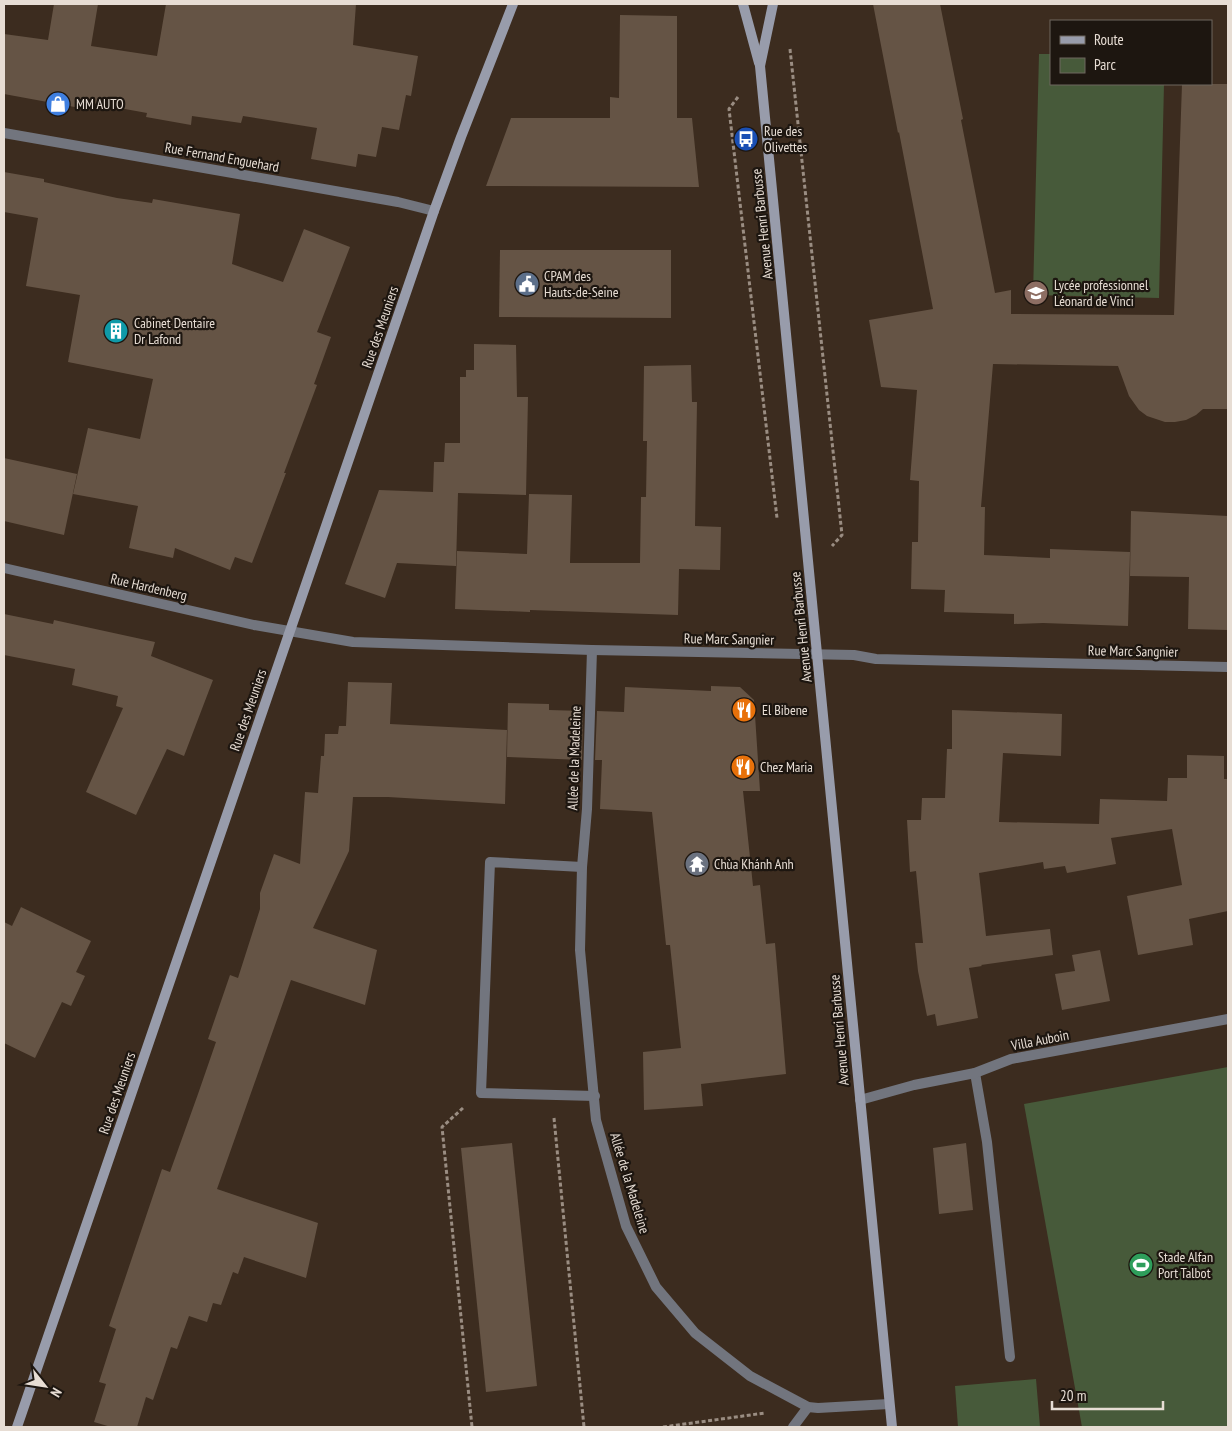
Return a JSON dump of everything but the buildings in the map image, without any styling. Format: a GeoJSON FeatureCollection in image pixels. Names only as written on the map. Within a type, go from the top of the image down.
{"type":"FeatureCollection","features":[{"type":"Feature","properties":{"kind":"main road","name":"Rue des Meuniers"},"geometry":{"type":"LineString","coordinates":[[17,1427],[434,211],[513,4]]}},
{"type":"Feature","properties":{"kind":"main road"},"geometry":{"type":"LineString","coordinates":[[743,4],[760,66]]}},
{"type":"Feature","properties":{"kind":"main road","name":"Avenue Henri Barbusse"},"geometry":{"type":"LineString","coordinates":[[773,4],[760,66],[892,1427]]}},
{"type":"Feature","properties":{"kind":"street","name":"Rue Fernand Enguehard"},"geometry":{"type":"LineString","coordinates":[[4,133],[398,202],[434,211]]}},
{"type":"Feature","properties":{"kind":"street","name":"Rue Hardenberg"},"geometry":{"type":"LineString","coordinates":[[4,568],[289,632]]}},
{"type":"Feature","properties":{"kind":"street","name":"Rue Marc Sangnier"},"geometry":{"type":"LineString","coordinates":[[289,632],[353,642],[592,650],[854,655],[876,659],[1228,667]]}},
{"type":"Feature","properties":{"kind":"street","name":"Allée de la Madeleine"},"geometry":{"type":"LineString","coordinates":[[592,650],[580,950],[596,1120],[626,1226],[656,1287],[695,1333],[750,1376],[808,1406],[818,1408],[889,1404]]}},
{"type":"Feature","properties":{"kind":"street"},"geometry":{"type":"LineString","coordinates":[[582,867],[490,862],[481,1093],[595,1096]]}},
{"type":"Feature","properties":{"kind":"street","name":"Villa Auboin"},"geometry":{"type":"LineString","coordinates":[[860,1100],[975,1073],[1011,1058],[1228,1019]]}},
{"type":"Feature","properties":{"kind":"street"},"geometry":{"type":"LineString","coordinates":[[975,1073],[987,1142],[1010,1357]]}},
{"type":"Feature","properties":{"kind":"street"},"geometry":{"type":"LineString","coordinates":[[793,1427],[808,1406]]}},
{"type":"Feature","properties":{"kind":"path"},"geometry":{"type":"LineString","coordinates":[[790,43],[842,535],[809,571]]}},
{"type":"Feature","properties":{"kind":"path"},"geometry":{"type":"LineString","coordinates":[[760,66],[729,109],[777,520]]}},
{"type":"Feature","properties":{"kind":"path"},"geometry":{"type":"LineString","coordinates":[[472,1427],[442,1127],[481,1093]]}},
{"type":"Feature","properties":{"kind":"path"},"geometry":{"type":"LineString","coordinates":[[552,1095],[584,1427]]}},
{"type":"Feature","properties":{"kind":"path"},"geometry":{"type":"LineString","coordinates":[[663,1427],[808,1406]]}},
{"type":"Feature","properties":{"kind":"green space"},"geometry":{"type":"Polygon","coordinates":[[[1039,54],[1050,54],[1050,85],[1164,85],[1159,298],[1033,295],[1039,54]]]}},
{"type":"Feature","properties":{"kind":"green space","name":"Stade Alfan Port Talbot"},"geometry":{"type":"Polygon","coordinates":[[[1228,1067],[1228,1427],[1082,1427],[1024,1104],[1228,1067]]]}},
{"type":"Feature","properties":{"kind":"green space"},"geometry":{"type":"Polygon","coordinates":[[[1036,1379],[1040,1427],[958,1427],[955,1386],[1036,1379]]]}},
{"type":"Feature","properties":{"kind":"place","name":"MM AUTO"},"geometry":{"type":"Point","coordinates":[58,104]}},
{"type":"Feature","properties":{"kind":"place","name":"Rue des Olivettes"},"geometry":{"type":"Point","coordinates":[746,139]}},
{"type":"Feature","properties":{"kind":"place","name":"CPAM des Hauts-de-Seine"},"geometry":{"type":"Point","coordinates":[527,284]}},
{"type":"Feature","properties":{"kind":"place","name":"Lycée professionnel Léonard de Vinci"},"geometry":{"type":"Point","coordinates":[1036,293]}},
{"type":"Feature","properties":{"kind":"place","name":"Cabinet Dentaire Dr Lafond"},"geometry":{"type":"Point","coordinates":[116,331]}},
{"type":"Feature","properties":{"kind":"place","name":"El Bibene"},"geometry":{"type":"Point","coordinates":[744,710]}},
{"type":"Feature","properties":{"kind":"place","name":"Chez Maria"},"geometry":{"type":"Point","coordinates":[743,767]}},
{"type":"Feature","properties":{"kind":"place","name":"Chùa Khánh Anh"},"geometry":{"type":"Point","coordinates":[697,864]}},
{"type":"Feature","properties":{"kind":"place","name":"Stade Alfan Port Talbot"},"geometry":{"type":"Point","coordinates":[1141,1265]}}]}
